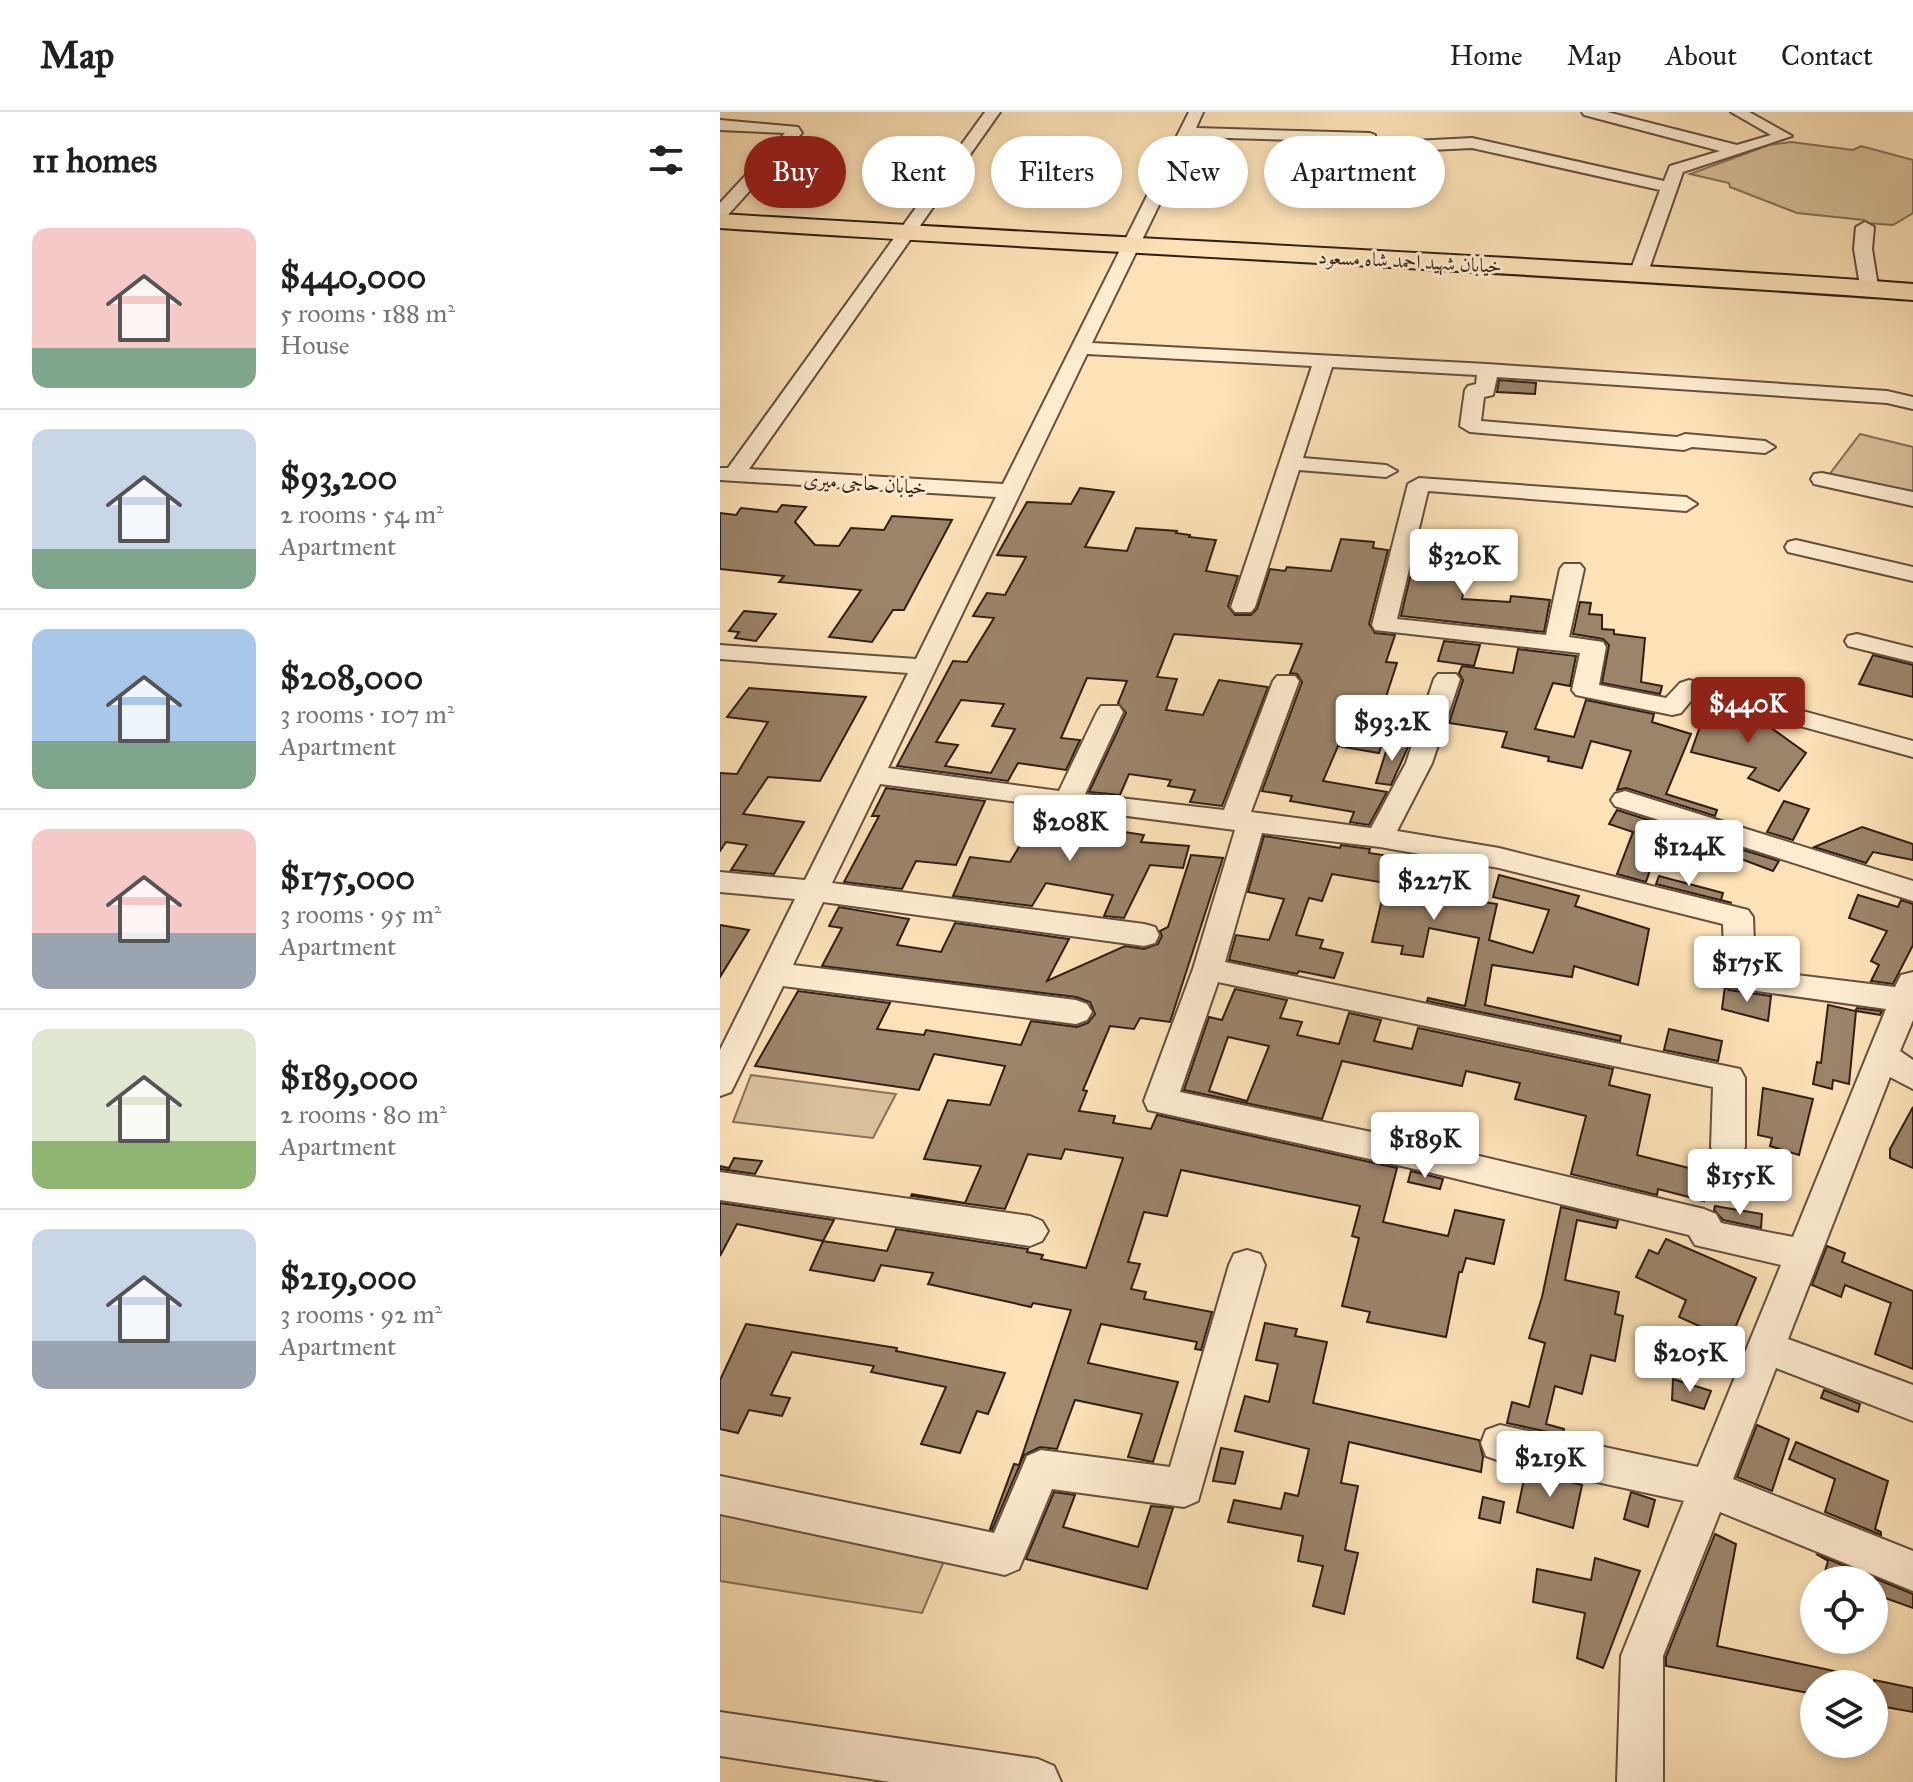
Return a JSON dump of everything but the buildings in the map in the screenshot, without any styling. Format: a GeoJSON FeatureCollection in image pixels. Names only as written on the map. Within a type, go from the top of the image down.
{"type":"FeatureCollection","features":[{"type":"Feature","properties":{"kind":"main road","name":"خیابان شهید احمد شاه مسعود"},"geometry":{"type":"LineString","coordinates":[[720,221],[1130,247],[1639,272],[1869,286],[1913,292]]}},
{"type":"Feature","properties":{"kind":"main road","name":"خیابان شهید احمد شاه مسعود"},"geometry":{"type":"LineString","coordinates":[[720,228],[876,236],[907,234]]}},
{"type":"Feature","properties":{"kind":"street"},"geometry":{"type":"LineString","coordinates":[[727,474],[907,234],[993,112]]}},
{"type":"Feature","properties":{"kind":"street"},"geometry":{"type":"LineString","coordinates":[[1589,112],[1738,150]]}},
{"type":"Feature","properties":{"kind":"street"},"geometry":{"type":"LineString","coordinates":[[1639,272],[1676,169],[1784,136],[1738,112]]}},
{"type":"Feature","properties":{"kind":"street"},"geometry":{"type":"LineString","coordinates":[[720,1083],[1191,122],[1370,138],[1366,154],[1429,143],[1472,143],[1670,187]]}},
{"type":"Feature","properties":{"kind":"street"},"geometry":{"type":"LineString","coordinates":[[720,125],[783,128],[794,133],[720,213]]}},
{"type":"Feature","properties":{"kind":"street"},"geometry":{"type":"LineString","coordinates":[[1865,227],[1863,249],[1869,286]]}},
{"type":"Feature","properties":{"kind":"street"},"geometry":{"type":"LineString","coordinates":[[1080,348],[1487,370],[1887,397],[1913,403]]}},
{"type":"Feature","properties":{"kind":"street"},"geometry":{"type":"LineString","coordinates":[[1243,607],[1324,361]]}},
{"type":"Feature","properties":{"kind":"street"},"geometry":{"type":"LineString","coordinates":[[1487,370],[1486,391],[1475,390],[1470,426],[1684,444],[1685,440],[1765,447]]}},
{"type":"Feature","properties":{"kind":"street"},"geometry":{"type":"LineString","coordinates":[[1291,463],[1386,471]]}},
{"type":"Feature","properties":{"kind":"street","name":"خیابان حاجی میری"},"geometry":{"type":"LineString","coordinates":[[727,474],[1010,491]]}},
{"type":"Feature","properties":{"kind":"street"},"geometry":{"type":"LineString","coordinates":[[1822,479],[1913,499]]}},
{"type":"Feature","properties":{"kind":"street"},"geometry":{"type":"LineString","coordinates":[[1686,504],[1419,484],[1384,625],[1594,647],[1585,690],[1672,707],[1689,688],[1913,749]]}},
{"type":"Feature","properties":{"kind":"street"},"geometry":{"type":"LineString","coordinates":[[1796,547],[1913,574]]}},
{"type":"Feature","properties":{"kind":"street"},"geometry":{"type":"LineString","coordinates":[[1556,643],[1572,569]]}},
{"type":"Feature","properties":{"kind":"street"},"geometry":{"type":"LineString","coordinates":[[1857,641],[1913,655]]}},
{"type":"Feature","properties":{"kind":"street"},"geometry":{"type":"LineString","coordinates":[[720,652],[924,667]]}},
{"type":"Feature","properties":{"kind":"street"},"geometry":{"type":"LineString","coordinates":[[1380,838],[1419,763],[1447,679]]}},
{"type":"Feature","properties":{"kind":"street"},"geometry":{"type":"LineString","coordinates":[[1286,681],[1243,821],[1208,969],[1160,1101],[1439,1161],[1704,1224],[1707,1235],[1803,1254]]}},
{"type":"Feature","properties":{"kind":"street"},"geometry":{"type":"LineString","coordinates":[[1068,801],[1110,712]]}},
{"type":"Feature","properties":{"kind":"street"},"geometry":{"type":"LineString","coordinates":[[872,774],[1380,838],[1499,858],[1738,917],[1740,979],[1909,991],[1898,1066],[1803,1254],[1642,1656],[1640,1782]]}},
{"type":"Feature","properties":{"kind":"street"},"geometry":{"type":"LineString","coordinates":[[1625,800],[1913,891]]}},
{"type":"Feature","properties":{"kind":"street"},"geometry":{"type":"LineString","coordinates":[[720,882],[814,891],[1144,935]]}},
{"type":"Feature","properties":{"kind":"street"},"geometry":{"type":"LineString","coordinates":[[1208,969],[1729,1078],[1728,1147]]}},
{"type":"Feature","properties":{"kind":"street"},"geometry":{"type":"LineString","coordinates":[[773,974],[1076,1012]]}},
{"type":"Feature","properties":{"kind":"street"},"geometry":{"type":"LineString","coordinates":[[720,1186],[1030,1231]]}},
{"type":"Feature","properties":{"kind":"street"},"geometry":{"type":"LineString","coordinates":[[720,1495],[1005,1555],[1041,1469],[1184,1488],[1247,1265]]}},
{"type":"Feature","properties":{"kind":"street"},"geometry":{"type":"LineString","coordinates":[[1766,1347],[1913,1403]]}},
{"type":"Feature","properties":{"kind":"street"},"geometry":{"type":"LineString","coordinates":[[1500,1443],[1709,1488],[1913,1571]]}},
{"type":"Feature","properties":{"kind":"street"},"geometry":{"type":"LineString","coordinates":[[720,1734],[886,1772],[1038,1782]]}},
{"type":"Feature","properties":{"kind":"shaded area"},"geometry":{"type":"Polygon","coordinates":[[[1791,142],[1853,150],[1861,146],[1913,160],[1913,213],[1893,225],[1797,213],[1730,187],[1729,183],[1690,174],[1769,145],[1791,142]]]}},
{"type":"Feature","properties":{"kind":"shaded area"},"geometry":{"type":"Polygon","coordinates":[[[1860,434],[1913,447],[1913,495],[1829,475],[1860,434]]]}},
{"type":"Feature","properties":{"kind":"shaded area"},"geometry":{"type":"Polygon","coordinates":[[[751,1075],[896,1094],[873,1138],[733,1122],[751,1075]]]}},
{"type":"Feature","properties":{"kind":"shaded area"},"geometry":{"type":"Polygon","coordinates":[[[720,1507],[947,1554],[922,1613],[720,1581],[720,1507]]]}}]}
